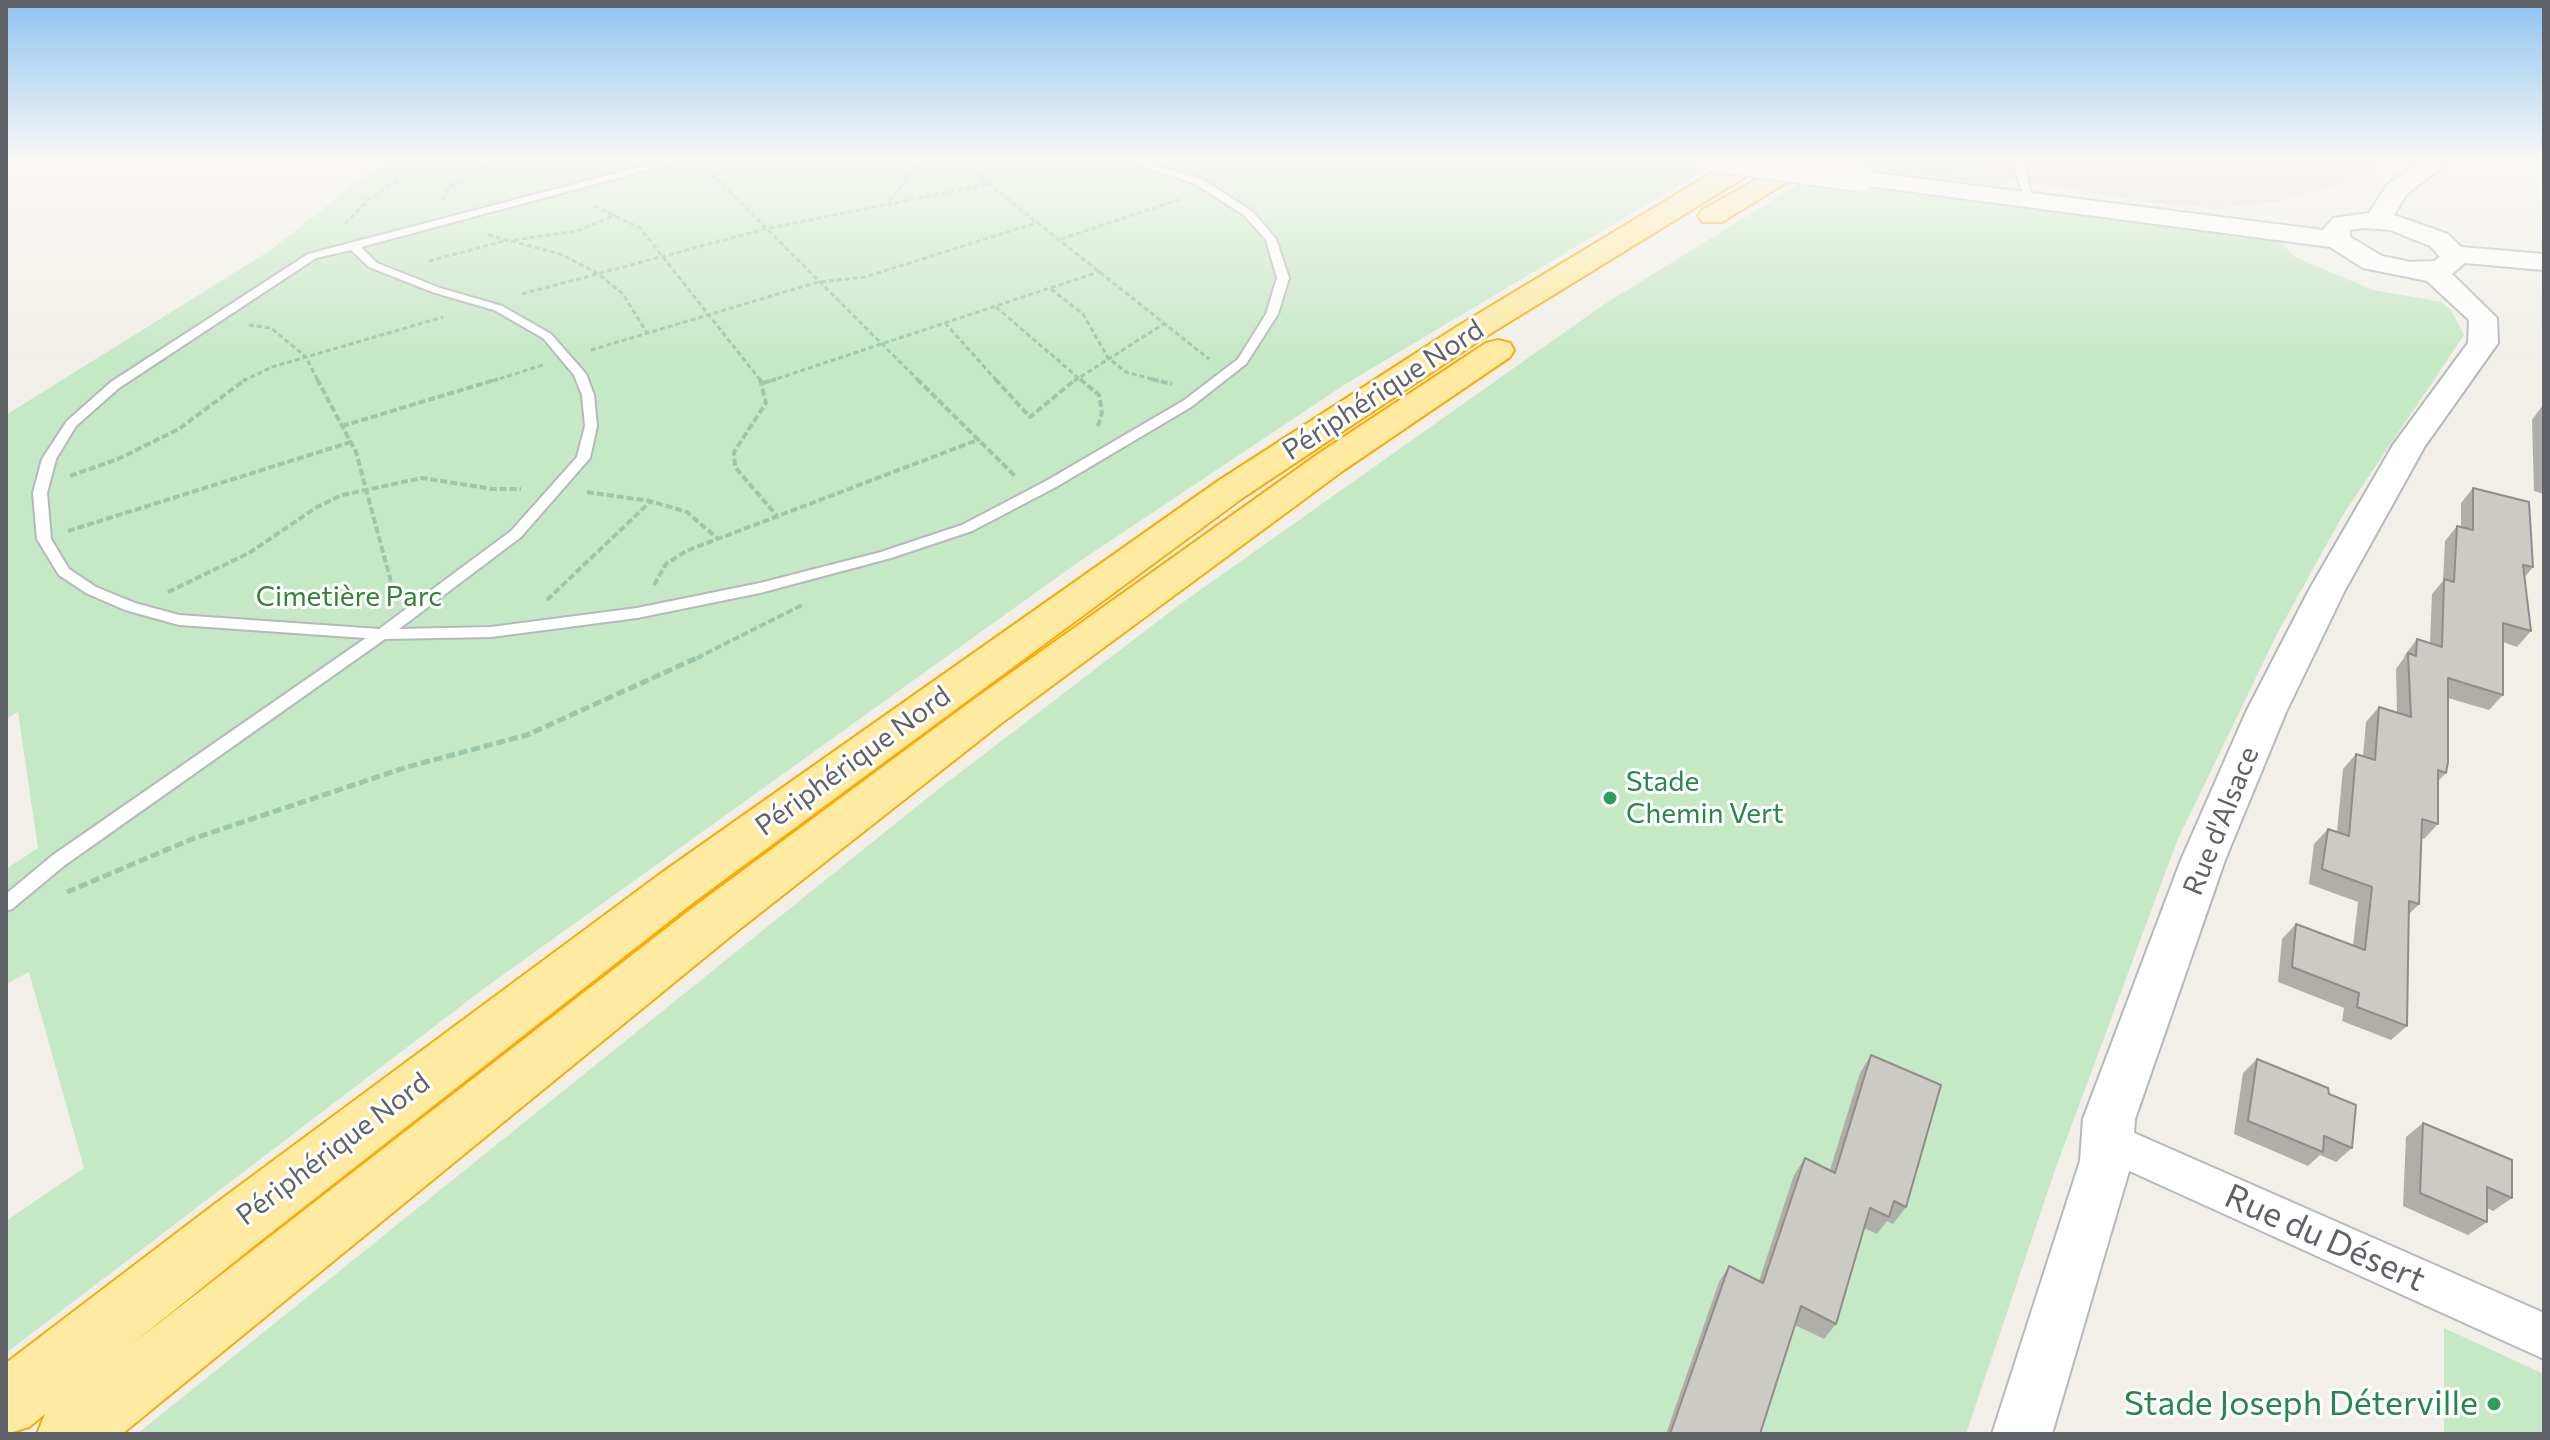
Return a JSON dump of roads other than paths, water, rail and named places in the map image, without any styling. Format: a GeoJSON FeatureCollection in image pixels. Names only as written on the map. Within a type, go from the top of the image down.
{"type":"FeatureCollection","features":[{"type":"Feature","properties":{"kind":"highway","name":"Périphérique Nord"},"geometry":{"type":"LineString","coordinates":[[6,1404],[246,1216],[677,888],[1218,498],[1469,333],[1661,225]]}},
{"type":"Feature","properties":{"kind":"highway","name":"Périphérique Nord"},"geometry":{"type":"LineString","coordinates":[[70,1434],[713,921],[1169,577],[1680,225]]}},
{"type":"Feature","properties":{"kind":"street"},"geometry":{"type":"LineString","coordinates":[[2217,225],[2337,240],[2373,262],[2544,262]]}},
{"type":"Feature","properties":{"kind":"street"},"geometry":{"type":"LineString","coordinates":[[2337,240],[2336,228],[2340,225]]}},
{"type":"Feature","properties":{"kind":"street","name":"Rue d'Alsace"},"geometry":{"type":"LineString","coordinates":[[2022,1434],[2106,1161],[2109,1119],[2203,860],[2266,712],[2384,487],[2483,343],[2483,318],[2437,275],[2440,262],[2426,233],[2394,225]]}},
{"type":"Feature","properties":{"kind":"street","name":"Rue du Désert"},"geometry":{"type":"LineString","coordinates":[[2107,1140],[2544,1336]]}},
{"type":"Feature","properties":{"kind":"lane"},"geometry":{"type":"LineString","coordinates":[[431,225],[312,256],[115,385],[71,424],[49,459],[42,484],[44,539],[64,572],[91,590],[130,607],[179,620],[382,634],[517,628],[637,613],[760,588],[886,555],[967,528],[1033,493],[1207,389],[1242,361],[1272,314],[1283,278],[1271,239],[1259,225]]}},
{"type":"Feature","properties":{"kind":"lane"},"geometry":{"type":"LineString","coordinates":[[6,904],[72,851],[382,634],[516,534],[583,458],[591,426],[588,395],[580,374],[547,336],[486,304],[373,265],[349,247]]}},
{"type":"Feature","properties":{"kind":"place","name":"Stade Chemin Vert"},"geometry":{"type":"Point","coordinates":[1610,798]}},
{"type":"Feature","properties":{"kind":"place","name":"Stade Joseph Déterville"},"geometry":{"type":"Point","coordinates":[2494,1404]}},
{"type":"Feature","properties":{"kind":"park label","name":"Cimetière Parc"},"geometry":{"type":"Point","coordinates":[349,597]}}]}
